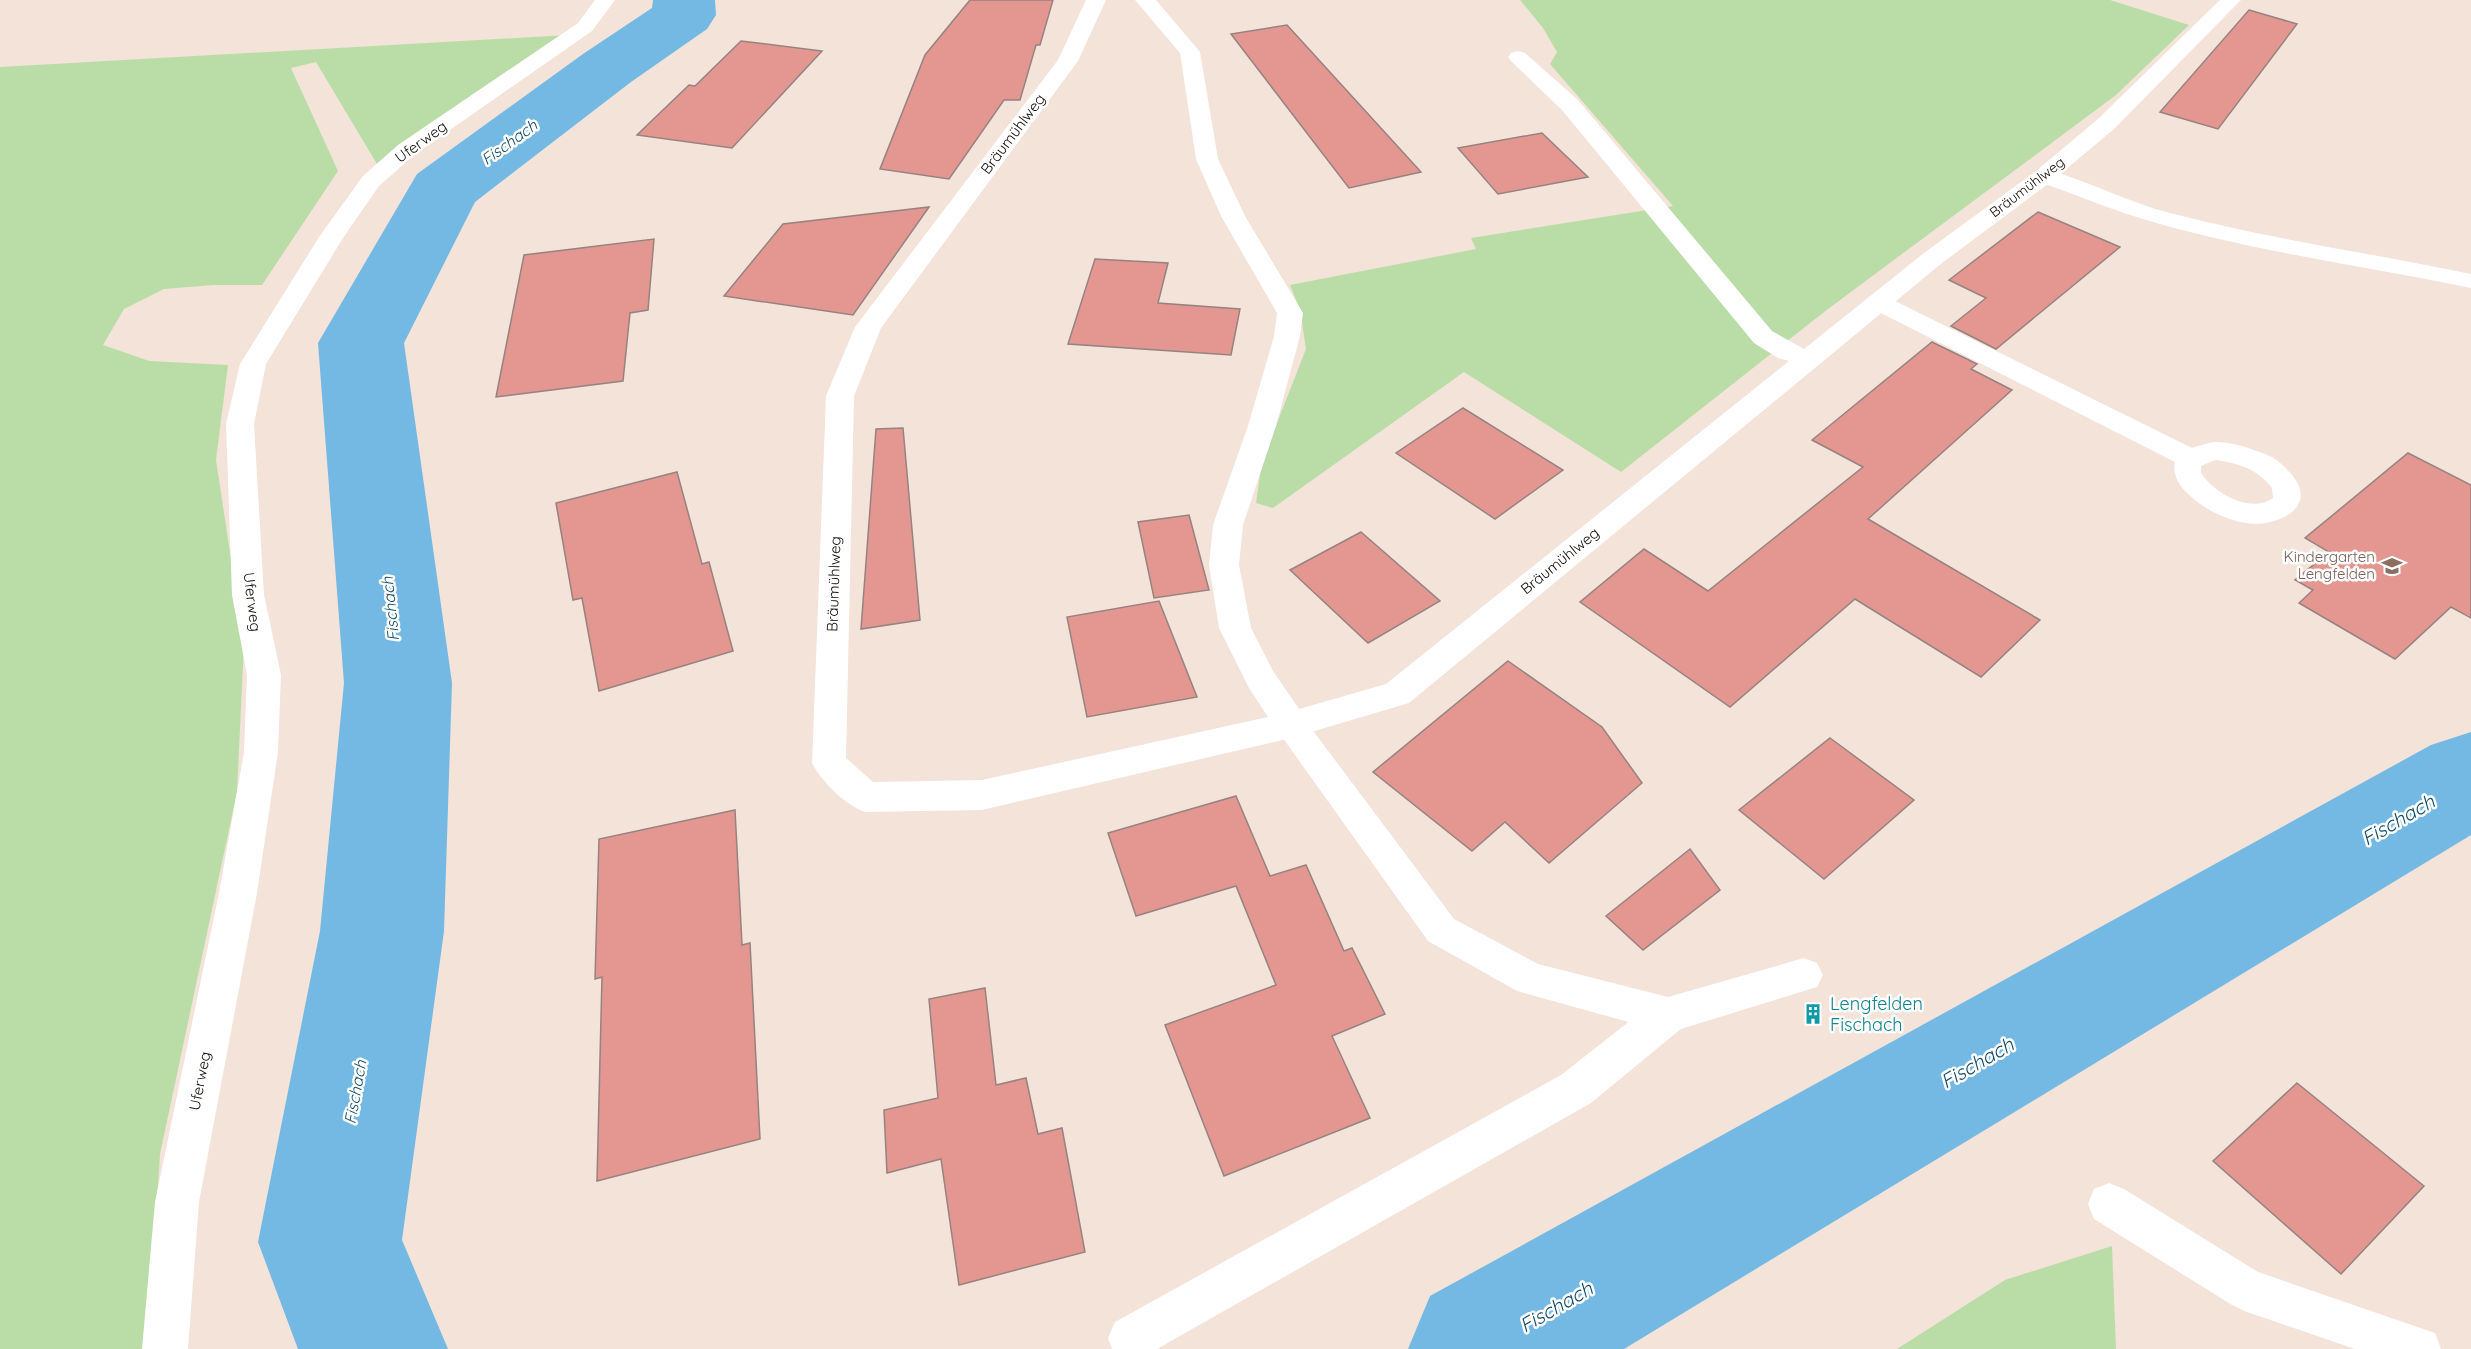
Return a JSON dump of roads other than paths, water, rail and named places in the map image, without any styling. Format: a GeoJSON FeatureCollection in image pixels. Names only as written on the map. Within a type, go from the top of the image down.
{"type":"FeatureCollection","features":[{"type":"Feature","properties":{"kind":"street","name":"Uferweg"},"geometry":{"type":"LineString","coordinates":[[165,1349],[177,1202],[238,893],[261,752],[264,675],[248,595],[240,424],[253,364],[331,237],[371,181],[406,150],[585,27],[605,0]]}},
{"type":"Feature","properties":{"kind":"street","name":"Bräumühlweg"},"geometry":{"type":"LineString","coordinates":[[1096,0],[1068,61],[868,327],[840,396],[829,763],[864,797],[982,795],[1291,725],[1397,694],[1808,358],[1933,258],[2044,176],[2106,124],[2231,0]]}},
{"type":"Feature","properties":{"kind":"street"},"geometry":{"type":"LineString","coordinates":[[1145,0],[1190,52],[1207,159],[1233,216],[1290,313],[1287,336],[1262,426],[1228,525],[1224,565],[1235,628],[1261,679],[1291,725]]}},
{"type":"Feature","properties":{"kind":"street"},"geometry":{"type":"LineString","coordinates":[[1518,57],[1570,105],[1763,337],[1787,352],[1808,358]]}},
{"type":"Feature","properties":{"kind":"street"},"geometry":{"type":"LineString","coordinates":[[1131,1338],[1576,1089],[1668,1016]]}},
{"type":"Feature","properties":{"kind":"lane"},"geometry":{"type":"LineString","coordinates":[[2044,176],[2159,218],[2265,243],[2366,258],[2471,281]]}},
{"type":"Feature","properties":{"kind":"lane"},"geometry":{"type":"LineString","coordinates":[[1878,302],[2191,459]]}},
{"type":"Feature","properties":{"kind":"lane"},"geometry":{"type":"LineString","coordinates":[[1291,725],[1441,930],[1530,979],[1668,1016],[1804,975]]}},
{"type":"Feature","properties":{"kind":"lane"},"geometry":{"type":"LineString","coordinates":[[2109,1204],[2247,1290],[2419,1349]]}},
{"type":"Feature","properties":{"kind":"waterway","name":"Fischach"},"geometry":{"type":"LineString","coordinates":[[373,1349],[330,1242],[382,931],[398,683],[361,343],[444,190],[607,68],[684,15],[684,0]]}},
{"type":"Feature","properties":{"kind":"waterway","name":"Fischach"},"geometry":{"type":"LineString","coordinates":[[1483,1349],[2471,778]]}},
{"type":"Feature","properties":{"kind":"place","name":"Kindergarten Lengfelden"},"geometry":{"type":"Point","coordinates":[2392,566]}},
{"type":"Feature","properties":{"kind":"place","name":"Lengfelden Fischach"},"geometry":{"type":"Point","coordinates":[1813,1014]}}]}
